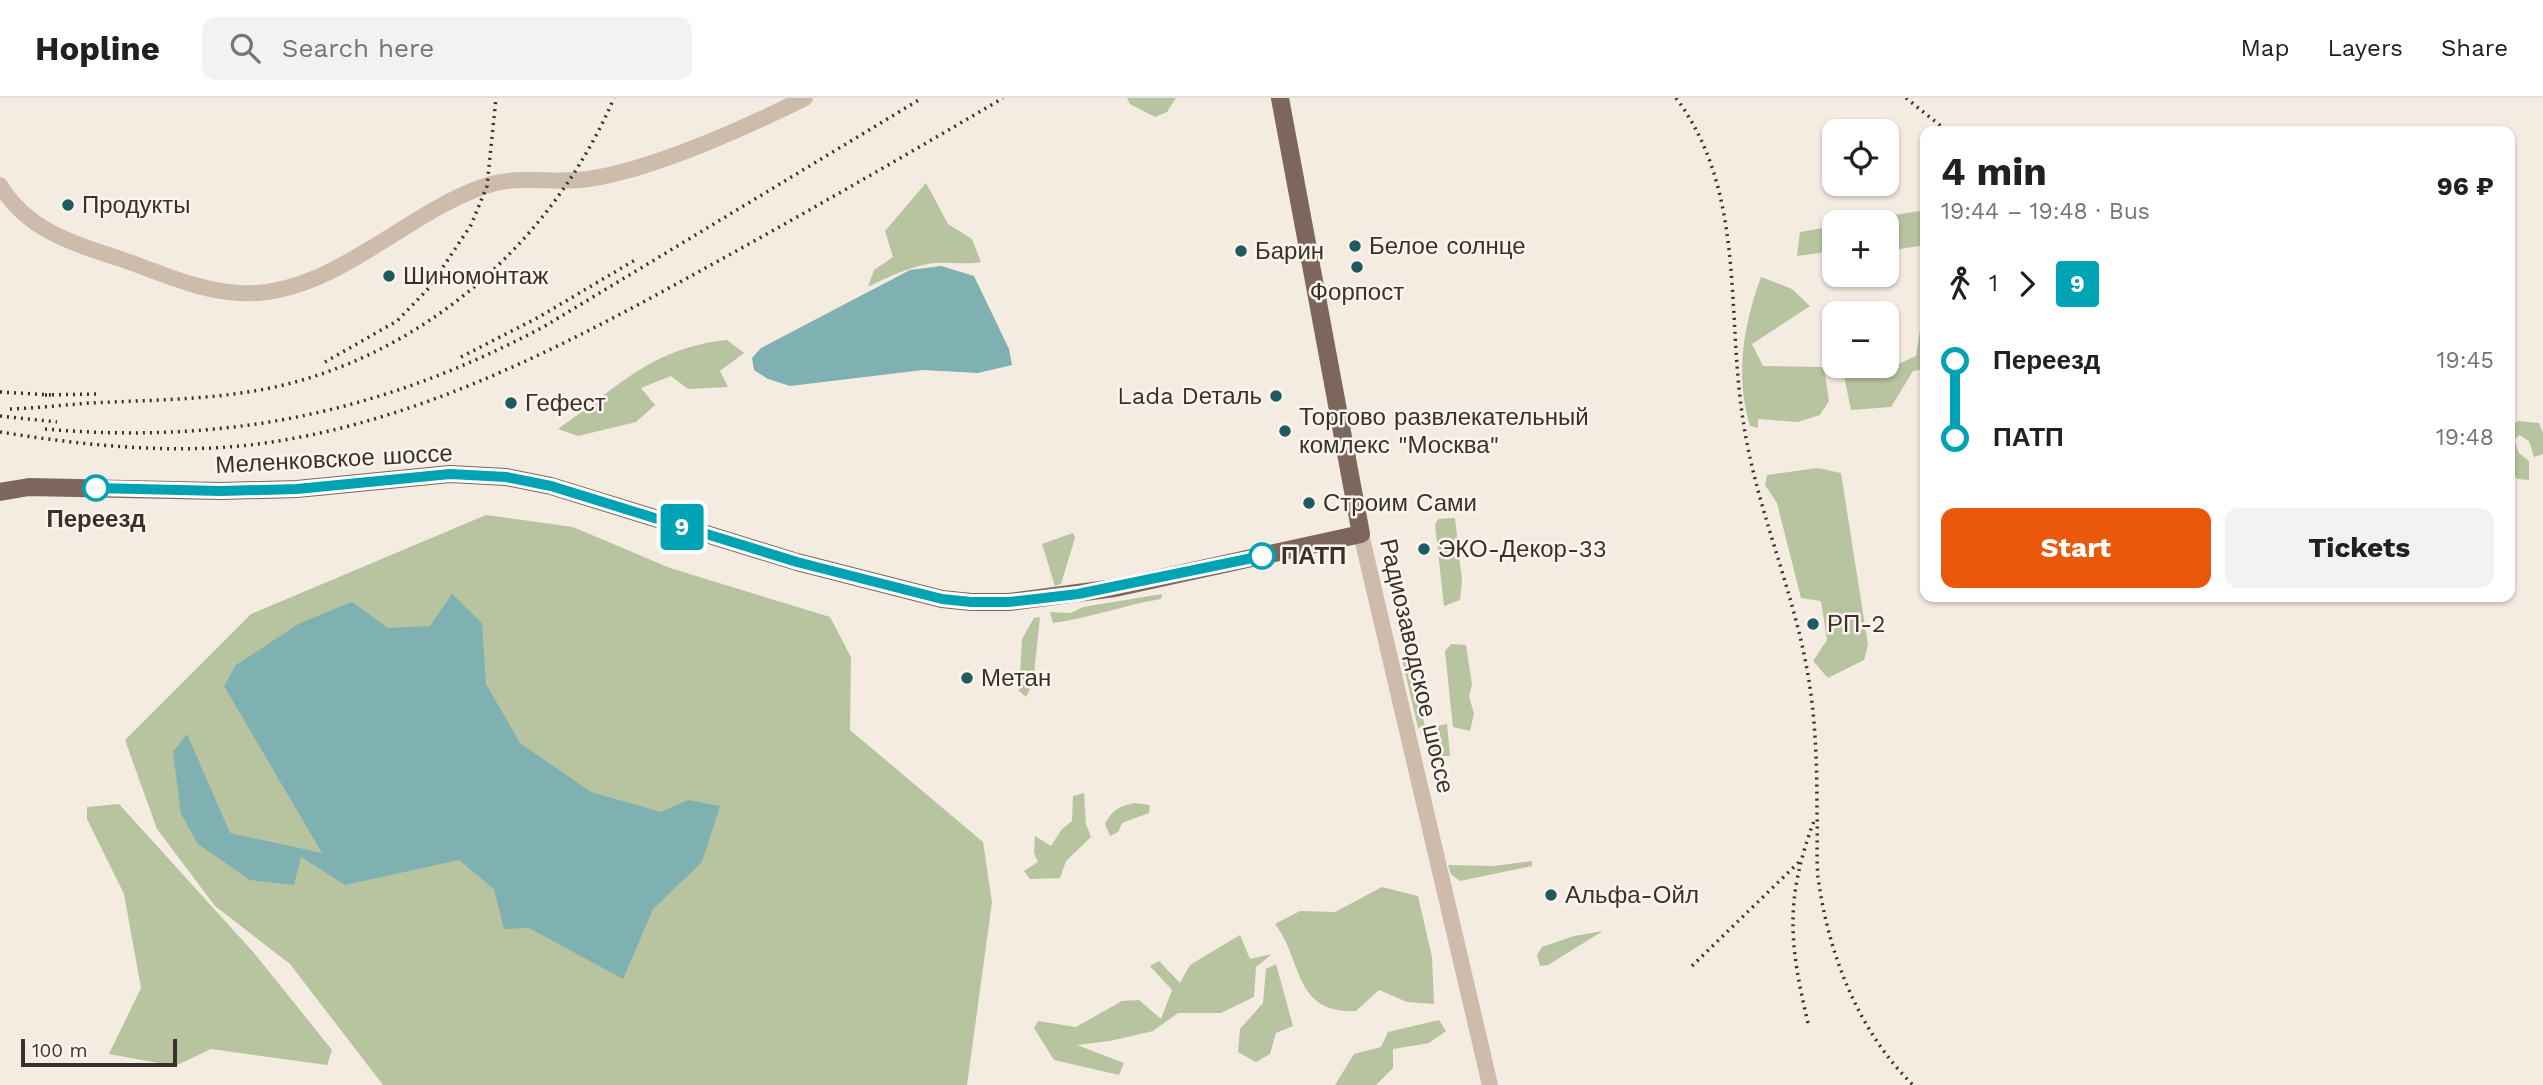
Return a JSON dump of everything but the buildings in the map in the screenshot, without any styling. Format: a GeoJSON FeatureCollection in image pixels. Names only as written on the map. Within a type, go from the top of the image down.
{"type":"FeatureCollection","features":[{"type":"Feature","properties":{"kind":"main road","name":"Радиозаводское шоссе"},"geometry":{"type":"LineString","coordinates":[[1280,98],[1361,534]]}},
{"type":"Feature","properties":{"kind":"main road","name":"Меленковское шоссе"},"geometry":{"type":"LineString","coordinates":[[0,492],[29,487],[221,491],[297,489],[450,474],[506,477],[551,486],[797,562],[932,597],[971,602],[1009,602],[1115,588],[1361,534]]}},
{"type":"Feature","properties":{"kind":"street"},"geometry":{"type":"LineString","coordinates":[[0,186],[21,215],[52,232],[102,253],[227,292],[265,292],[300,283],[381,243],[456,198],[487,186],[519,180],[588,180],[621,173],[805,98]]}},
{"type":"Feature","properties":{"kind":"street","name":"Радиозаводское шоссе"},"geometry":{"type":"LineString","coordinates":[[1361,534],[1490,1085]]}},
{"type":"Feature","properties":{"kind":"green space"},"geometry":{"type":"Polygon","coordinates":[[[1127,98],[1176,98],[1167,112],[1155,117],[1130,104],[1127,98]]]}},
{"type":"Feature","properties":{"kind":"green space"},"geometry":{"type":"Polygon","coordinates":[[[926,183],[948,224],[972,239],[981,262],[928,264],[901,272],[868,287],[874,270],[893,257],[885,231],[926,183]]]}},
{"type":"Feature","properties":{"kind":"green space"},"geometry":{"type":"Polygon","coordinates":[[[1919,211],[1920,246],[1899,249],[1899,214],[1919,211]]]}},
{"type":"Feature","properties":{"kind":"green space"},"geometry":{"type":"Polygon","coordinates":[[[1822,228],[1822,253],[1797,256],[1800,232],[1822,228]]]}},
{"type":"Feature","properties":{"kind":"green space"},"geometry":{"type":"Polygon","coordinates":[[[1761,277],[1792,289],[1810,306],[1752,344],[1763,366],[1822,367],[1822,378],[1826,378],[1829,401],[1820,415],[1798,422],[1758,419],[1758,428],[1750,426],[1745,407],[1742,370],[1746,332],[1761,277]]]}},
{"type":"Feature","properties":{"kind":"green space"},"geometry":{"type":"Polygon","coordinates":[[[1920,330],[1920,370],[1913,371],[1891,407],[1851,410],[1844,378],[1899,378],[1899,364],[1916,356],[1920,330]]]}},
{"type":"Feature","properties":{"kind":"green space"},"geometry":{"type":"Polygon","coordinates":[[[727,340],[744,353],[720,371],[728,387],[688,389],[671,376],[641,388],[655,405],[636,422],[578,436],[558,429],[636,372],[656,361],[700,344],[727,340]]]}},
{"type":"Feature","properties":{"kind":"green space"},"geometry":{"type":"Polygon","coordinates":[[[2515,423],[2539,423],[2543,433],[2543,454],[2534,457],[2529,441],[2519,435],[2515,439],[2515,423]]]}},
{"type":"Feature","properties":{"kind":"green space"},"geometry":{"type":"Polygon","coordinates":[[[2515,443],[2519,453],[2529,461],[2529,480],[2517,479],[2515,443]]]}},
{"type":"Feature","properties":{"kind":"green space"},"geometry":{"type":"Polygon","coordinates":[[[1817,468],[1841,473],[1868,645],[1864,660],[1828,678],[1813,661],[1827,640],[1821,601],[1801,598],[1777,503],[1765,485],[1767,475],[1817,468]]]}},
{"type":"Feature","properties":{"kind":"green space"},"geometry":{"type":"Polygon","coordinates":[[[486,515],[573,527],[670,568],[830,617],[851,657],[850,730],[983,842],[992,902],[967,1085],[383,1085],[290,964],[215,906],[157,829],[125,740],[251,614],[486,515]]]}},
{"type":"Feature","properties":{"kind":"green space"},"geometry":{"type":"Polygon","coordinates":[[[1455,518],[1462,581],[1460,600],[1444,606],[1435,525],[1438,519],[1455,518]]]}},
{"type":"Feature","properties":{"kind":"green space"},"geometry":{"type":"Polygon","coordinates":[[[1073,533],[1075,538],[1061,584],[1055,586],[1042,544],[1073,533]]]}},
{"type":"Feature","properties":{"kind":"green space"},"geometry":{"type":"Polygon","coordinates":[[[1162,594],[1161,599],[1053,623],[1050,612],[1071,613],[1083,607],[1162,594]]]}},
{"type":"Feature","properties":{"kind":"green space"},"geometry":{"type":"Polygon","coordinates":[[[1040,617],[1033,683],[1026,697],[1019,691],[1022,639],[1034,618],[1040,617]]]}},
{"type":"Feature","properties":{"kind":"green space"},"geometry":{"type":"Polygon","coordinates":[[[1451,644],[1466,645],[1472,685],[1469,696],[1474,714],[1470,731],[1453,727],[1445,651],[1451,644]]]}},
{"type":"Feature","properties":{"kind":"green space"},"geometry":{"type":"Polygon","coordinates":[[[1410,655],[1425,727],[1418,728],[1402,659],[1410,655]]]}},
{"type":"Feature","properties":{"kind":"green space"},"geometry":{"type":"Polygon","coordinates":[[[1447,724],[1450,756],[1433,756],[1428,728],[1447,724]]]}},
{"type":"Feature","properties":{"kind":"green space"},"geometry":{"type":"Polygon","coordinates":[[[1084,793],[1086,824],[1091,837],[1066,861],[1060,878],[1030,879],[1024,871],[1038,862],[1034,853],[1035,836],[1051,846],[1062,829],[1072,821],[1073,796],[1084,793]]]}},
{"type":"Feature","properties":{"kind":"green space"},"geometry":{"type":"Polygon","coordinates":[[[1135,803],[1150,805],[1149,813],[1122,823],[1118,832],[1110,836],[1105,824],[1111,815],[1121,807],[1135,803]]]}},
{"type":"Feature","properties":{"kind":"green space"},"geometry":{"type":"Polygon","coordinates":[[[119,804],[254,953],[332,1050],[327,1065],[211,1049],[175,1066],[109,1054],[141,988],[124,894],[87,819],[87,807],[119,804]]]}},
{"type":"Feature","properties":{"kind":"green space"},"geometry":{"type":"Polygon","coordinates":[[[1532,861],[1532,866],[1460,881],[1451,874],[1448,865],[1494,866],[1532,861]]]}},
{"type":"Feature","properties":{"kind":"green space"},"geometry":{"type":"Polygon","coordinates":[[[1382,887],[1418,896],[1432,957],[1434,1004],[1407,1002],[1379,990],[1356,1011],[1336,1010],[1321,1004],[1302,982],[1284,938],[1275,924],[1300,911],[1335,912],[1382,887]]]}},
{"type":"Feature","properties":{"kind":"green space"},"geometry":{"type":"Polygon","coordinates":[[[1603,931],[1548,965],[1540,966],[1537,955],[1542,947],[1574,936],[1603,931]]]}},
{"type":"Feature","properties":{"kind":"green space"},"geometry":{"type":"Polygon","coordinates":[[[1240,935],[1250,959],[1272,954],[1256,967],[1254,997],[1221,1013],[1178,1013],[1153,1031],[1077,1045],[1124,1063],[1119,1075],[1054,1060],[1034,1028],[1038,1021],[1076,1027],[1122,1001],[1139,1000],[1161,1019],[1172,990],[1150,966],[1159,961],[1180,983],[1190,965],[1240,935]]]}},
{"type":"Feature","properties":{"kind":"green space"},"geometry":{"type":"Polygon","coordinates":[[[1276,964],[1293,1026],[1276,1033],[1270,1054],[1256,1062],[1238,1052],[1240,1029],[1263,1003],[1266,969],[1276,964]]]}},
{"type":"Feature","properties":{"kind":"green space"},"geometry":{"type":"Polygon","coordinates":[[[1439,1020],[1446,1031],[1429,1043],[1393,1049],[1393,1068],[1376,1085],[1335,1085],[1354,1054],[1381,1047],[1388,1032],[1439,1020]]]}},
{"type":"Feature","properties":{"kind":"water"},"geometry":{"type":"Polygon","coordinates":[[[941,266],[974,276],[1009,349],[1012,365],[978,373],[923,370],[790,386],[768,379],[754,370],[752,358],[761,348],[910,270],[941,266]]]}},
{"type":"Feature","properties":{"kind":"water"},"geometry":{"type":"Polygon","coordinates":[[[452,594],[482,623],[486,684],[520,743],[591,792],[661,812],[688,800],[720,806],[702,862],[653,909],[623,979],[529,928],[504,929],[494,889],[459,860],[345,885],[301,857],[294,885],[250,880],[198,844],[181,814],[173,752],[187,734],[230,833],[322,853],[224,686],[236,665],[300,623],[352,602],[388,628],[430,626],[452,594]]]}},
{"type":"Feature","properties":{"kind":"railway"},"geometry":{"type":"LineString","coordinates":[[325,362],[397,321],[429,288],[471,225],[487,186],[496,98]]}},
{"type":"Feature","properties":{"kind":"railway"},"geometry":{"type":"LineString","coordinates":[[10,409],[229,395],[275,387],[331,371],[384,347],[433,318],[479,283],[520,243],[557,198],[588,150],[614,98]]}},
{"type":"Feature","properties":{"kind":"railway"},"geometry":{"type":"LineString","coordinates":[[45,429],[112,433],[177,432],[241,426],[303,416],[364,401],[425,381],[485,356],[545,326],[922,98]]}},
{"type":"Feature","properties":{"kind":"railway"},"geometry":{"type":"LineString","coordinates":[[0,432],[136,448],[204,448],[272,442],[329,431],[384,416],[493,376],[598,326],[776,229],[1003,98]]}},
{"type":"Feature","properties":{"kind":"railway"},"geometry":{"type":"LineString","coordinates":[[1676,98],[1698,134],[1714,172],[1729,253],[1738,379],[1749,453],[1803,648],[1816,747],[1818,877],[1829,934],[1861,1015],[1876,1040],[1913,1085]]}},
{"type":"Feature","properties":{"kind":"railway"},"geometry":{"type":"LineString","coordinates":[[1906,98],[1941,126]]}},
{"type":"Feature","properties":{"kind":"railway"},"geometry":{"type":"LineString","coordinates":[[461,357],[539,317],[635,260]]}},
{"type":"Feature","properties":{"kind":"railway"},"geometry":{"type":"LineString","coordinates":[[0,392],[52,395]]}},
{"type":"Feature","properties":{"kind":"railway"},"geometry":{"type":"LineString","coordinates":[[45,395],[98,394]]}},
{"type":"Feature","properties":{"kind":"railway"},"geometry":{"type":"LineString","coordinates":[[0,416],[57,422]]}},
{"type":"Feature","properties":{"kind":"railway"},"geometry":{"type":"LineString","coordinates":[[1808,1023],[1797,969],[1793,921],[1798,874],[1814,821]]}},
{"type":"Feature","properties":{"kind":"railway"},"geometry":{"type":"LineString","coordinates":[[1692,966],[1799,862]]}},
{"type":"Feature","properties":{"kind":"bus line","name":"9"},"geometry":{"type":"LineString","coordinates":[[96,488],[221,491],[297,489],[450,474],[506,477],[551,486],[797,562],[942,599],[971,602],[1009,602],[1078,594],[1262,556]]}},
{"type":"Feature","properties":{"kind":"place","name":"Продукты"},"geometry":{"type":"Point","coordinates":[68,205]}},
{"type":"Feature","properties":{"kind":"place","name":"Белое солнце"},"geometry":{"type":"Point","coordinates":[1355,246]}},
{"type":"Feature","properties":{"kind":"place","name":"Барин"},"geometry":{"type":"Point","coordinates":[1241,251]}},
{"type":"Feature","properties":{"kind":"place","name":"Форпост"},"geometry":{"type":"Point","coordinates":[1357,267]}},
{"type":"Feature","properties":{"kind":"place","name":"Шиномонтаж"},"geometry":{"type":"Point","coordinates":[389,276]}},
{"type":"Feature","properties":{"kind":"place","name":"Lada Dеталь"},"geometry":{"type":"Point","coordinates":[1276,396]}},
{"type":"Feature","properties":{"kind":"place","name":"Гефест"},"geometry":{"type":"Point","coordinates":[511,403]}},
{"type":"Feature","properties":{"kind":"place","name":"Торгово развлекательный комлекс \"Москва\""},"geometry":{"type":"Point","coordinates":[1285,431]}},
{"type":"Feature","properties":{"kind":"place","name":"Переезд"},"geometry":{"type":"Point","coordinates":[96,488]}},
{"type":"Feature","properties":{"kind":"place","name":"Строим Сами"},"geometry":{"type":"Point","coordinates":[1309,503]}},
{"type":"Feature","properties":{"kind":"place","name":"ЭКО-Декор-33"},"geometry":{"type":"Point","coordinates":[1424,549]}},
{"type":"Feature","properties":{"kind":"place","name":"ПАТП"},"geometry":{"type":"Point","coordinates":[1262,556]}},
{"type":"Feature","properties":{"kind":"place","name":"РП-2"},"geometry":{"type":"Point","coordinates":[1813,624]}},
{"type":"Feature","properties":{"kind":"place","name":"Метан"},"geometry":{"type":"Point","coordinates":[967,678]}},
{"type":"Feature","properties":{"kind":"place","name":"Альфа-Ойл"},"geometry":{"type":"Point","coordinates":[1551,895]}}]}
